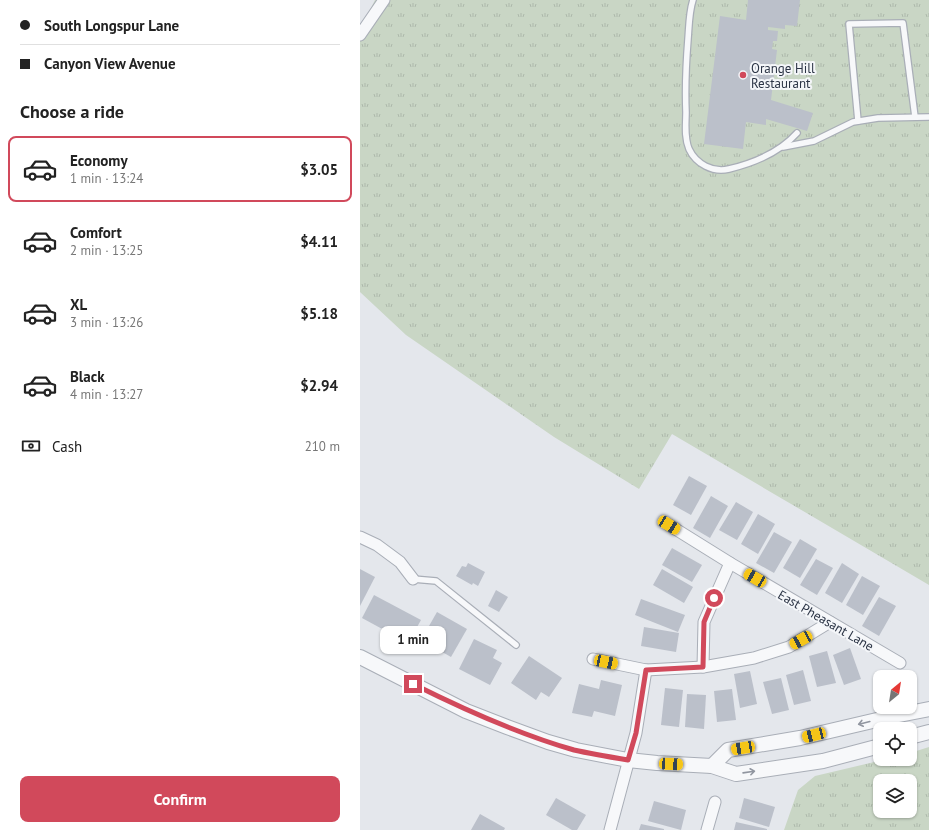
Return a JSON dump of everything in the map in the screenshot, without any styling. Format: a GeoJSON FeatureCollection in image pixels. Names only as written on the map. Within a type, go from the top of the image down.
{"type":"FeatureCollection","features":[{"type":"Feature","properties":{"kind":"street"},"geometry":{"type":"LineString","coordinates":[[360,35],[384,0]]}},
{"type":"Feature","properties":{"kind":"street","name":"East Pheasant Lane"},"geometry":{"type":"LineString","coordinates":[[669,525],[730,563],[900,663]]}},
{"type":"Feature","properties":{"kind":"street"},"geometry":{"type":"LineString","coordinates":[[360,537],[377,545],[400,562],[413,579]]}},
{"type":"Feature","properties":{"kind":"street"},"geometry":{"type":"LineString","coordinates":[[703,667],[704,622],[730,563]]}},
{"type":"Feature","properties":{"kind":"street"},"geometry":{"type":"LineString","coordinates":[[594,659],[646,670],[703,667],[754,658],[789,647],[830,622]]}},
{"type":"Feature","properties":{"kind":"street"},"geometry":{"type":"LineString","coordinates":[[360,657],[466,711],[507,727],[548,742],[576,750],[628,760],[657,764],[712,766],[736,774],[823,761],[873,748]]}},
{"type":"Feature","properties":{"kind":"street"},"geometry":{"type":"LineString","coordinates":[[610,830],[621,794],[628,760],[636,733],[646,670]]}},
{"type":"Feature","properties":{"kind":"street"},"geometry":{"type":"LineString","coordinates":[[712,766],[728,750],[800,738],[929,709]]}},
{"type":"Feature","properties":{"kind":"street"},"geometry":{"type":"LineString","coordinates":[[917,735],[929,732]]}},
{"type":"Feature","properties":{"kind":"street"},"geometry":{"type":"LineString","coordinates":[[707,830],[715,802]]}},
{"type":"Feature","properties":{"kind":"lane"},"geometry":{"type":"LineString","coordinates":[[693,0],[689,26],[685,79],[686,131],[687,142],[691,152],[699,162],[709,168],[724,170],[737,167],[769,155],[790,142],[797,133]]}},
{"type":"Feature","properties":{"kind":"lane"},"geometry":{"type":"LineString","coordinates":[[858,121],[849,24],[904,23],[915,117]]}},
{"type":"Feature","properties":{"kind":"lane"},"geometry":{"type":"LineString","coordinates":[[781,148],[814,141],[853,122],[878,118],[929,117]]}},
{"type":"Feature","properties":{"kind":"lane"},"geometry":{"type":"LineString","coordinates":[[413,579],[436,581],[516,645]]}},
{"type":"Feature","properties":{"kind":"green space"},"geometry":{"type":"Polygon","coordinates":[[[375,0],[929,0],[929,585],[672,434],[639,489],[554,437],[406,335],[360,292],[360,30],[375,0]]]}},
{"type":"Feature","properties":{"kind":"green space"},"geometry":{"type":"Polygon","coordinates":[[[929,747],[929,830],[784,830],[798,790],[815,776],[873,762],[873,766],[917,766],[917,751],[929,747]]]}},
{"type":"Feature","properties":{"kind":"building","name":"Orange Hill Restaurant"},"geometry":{"type":"Polygon","coordinates":[[[748,0],[800,0],[797,26],[785,25],[785,29],[768,27],[768,30],[778,31],[777,41],[773,41],[772,49],[777,50],[771,100],[813,113],[807,131],[766,119],[766,125],[746,122],[743,149],[704,144],[720,16],[746,20],[748,0]]]}},
{"type":"Feature","properties":{"kind":"building"},"geometry":{"type":"Polygon","coordinates":[[[689,476],[707,486],[691,515],[673,505],[689,476]]]}},
{"type":"Feature","properties":{"kind":"building"},"geometry":{"type":"Polygon","coordinates":[[[711,496],[728,506],[710,538],[693,528],[711,496]]]}},
{"type":"Feature","properties":{"kind":"building"},"geometry":{"type":"Polygon","coordinates":[[[736,502],[753,512],[737,540],[719,530],[736,502]]]}},
{"type":"Feature","properties":{"kind":"building"},"geometry":{"type":"Polygon","coordinates":[[[758,514],[775,524],[758,554],[741,544],[758,514]]]}},
{"type":"Feature","properties":{"kind":"building"},"geometry":{"type":"Polygon","coordinates":[[[774,532],[792,542],[774,573],[756,563],[774,532]]]}},
{"type":"Feature","properties":{"kind":"building"},"geometry":{"type":"Polygon","coordinates":[[[800,539],[817,549],[800,578],[783,568],[800,539]]]}},
{"type":"Feature","properties":{"kind":"building"},"geometry":{"type":"Polygon","coordinates":[[[672,548],[702,565],[692,582],[662,565],[672,548]]]}},
{"type":"Feature","properties":{"kind":"building"},"geometry":{"type":"Polygon","coordinates":[[[816,559],[833,568],[817,595],[800,585],[816,559]]]}},
{"type":"Feature","properties":{"kind":"building"},"geometry":{"type":"Polygon","coordinates":[[[468,563],[485,572],[478,586],[473,583],[472,585],[456,576],[462,566],[466,567],[468,563]]]}},
{"type":"Feature","properties":{"kind":"building"},"geometry":{"type":"Polygon","coordinates":[[[842,563],[859,574],[842,603],[825,593],[842,563]]]}},
{"type":"Feature","properties":{"kind":"building"},"geometry":{"type":"Polygon","coordinates":[[[360,569],[375,577],[360,606],[360,569]]]}},
{"type":"Feature","properties":{"kind":"building"},"geometry":{"type":"Polygon","coordinates":[[[662,569],[693,587],[684,603],[653,585],[662,569]]]}},
{"type":"Feature","properties":{"kind":"building"},"geometry":{"type":"Polygon","coordinates":[[[862,576],[880,586],[863,615],[846,605],[862,576]]]}},
{"type":"Feature","properties":{"kind":"building"},"geometry":{"type":"Polygon","coordinates":[[[496,590],[508,597],[499,612],[488,606],[496,590]]]}},
{"type":"Feature","properties":{"kind":"building"},"geometry":{"type":"Polygon","coordinates":[[[374,595],[421,620],[408,643],[362,618],[374,595]]]}},
{"type":"Feature","properties":{"kind":"building"},"geometry":{"type":"Polygon","coordinates":[[[879,597],[896,606],[879,636],[862,626],[879,597]]]}},
{"type":"Feature","properties":{"kind":"building"},"geometry":{"type":"Polygon","coordinates":[[[641,599],[685,615],[678,632],[635,615],[641,599]]]}},
{"type":"Feature","properties":{"kind":"building"},"geometry":{"type":"Polygon","coordinates":[[[437,612],[467,629],[451,657],[421,640],[437,612]]]}},
{"type":"Feature","properties":{"kind":"building"},"geometry":{"type":"Polygon","coordinates":[[[644,627],[679,633],[676,652],[641,646],[644,627]]]}},
{"type":"Feature","properties":{"kind":"building"},"geometry":{"type":"Polygon","coordinates":[[[474,639],[497,650],[493,658],[502,663],[490,685],[459,669],[474,639]]]}},
{"type":"Feature","properties":{"kind":"building"},"geometry":{"type":"Polygon","coordinates":[[[850,648],[861,679],[844,685],[833,655],[850,648]]]}},
{"type":"Feature","properties":{"kind":"building"},"geometry":{"type":"Polygon","coordinates":[[[827,651],[836,683],[817,687],[809,656],[827,651]]]}},
{"type":"Feature","properties":{"kind":"building"},"geometry":{"type":"Polygon","coordinates":[[[529,656],[562,678],[549,697],[541,692],[536,700],[511,683],[529,656]]]}},
{"type":"Feature","properties":{"kind":"building"},"geometry":{"type":"Polygon","coordinates":[[[803,670],[811,701],[794,705],[786,675],[803,670]]]}},
{"type":"Feature","properties":{"kind":"building"},"geometry":{"type":"Polygon","coordinates":[[[750,671],[757,704],[740,708],[734,674],[750,671]]]}},
{"type":"Feature","properties":{"kind":"building"},"geometry":{"type":"Polygon","coordinates":[[[781,678],[789,710],[772,714],[763,682],[781,678]]]}},
{"type":"Feature","properties":{"kind":"building"},"geometry":{"type":"Polygon","coordinates":[[[601,680],[622,685],[615,716],[594,711],[592,717],[572,713],[579,684],[599,689],[601,680]]]}},
{"type":"Feature","properties":{"kind":"building"},"geometry":{"type":"Polygon","coordinates":[[[665,688],[683,690],[679,727],[661,725],[665,688]]]}},
{"type":"Feature","properties":{"kind":"building"},"geometry":{"type":"Polygon","coordinates":[[[732,689],[736,720],[717,722],[714,691],[732,689]]]}},
{"type":"Feature","properties":{"kind":"building"},"geometry":{"type":"Polygon","coordinates":[[[687,694],[706,695],[704,729],[685,727],[687,694]]]}},
{"type":"Feature","properties":{"kind":"building"},"geometry":{"type":"Polygon","coordinates":[[[556,798],[586,815],[577,830],[572,830],[546,815],[556,798]]]}},
{"type":"Feature","properties":{"kind":"building"},"geometry":{"type":"Polygon","coordinates":[[[744,798],[775,807],[769,827],[739,818],[744,798]]]}},
{"type":"Feature","properties":{"kind":"building"},"geometry":{"type":"Polygon","coordinates":[[[654,801],[686,810],[681,830],[648,821],[654,801]]]}},
{"type":"Feature","properties":{"kind":"building"},"geometry":{"type":"Polygon","coordinates":[[[480,814],[505,828],[504,830],[471,830],[480,814]]]}},
{"type":"Feature","properties":{"kind":"building"},"geometry":{"type":"Polygon","coordinates":[[[736,822],[767,829],[767,830],[734,830],[736,822]]]}},
{"type":"Feature","properties":{"kind":"building"},"geometry":{"type":"Polygon","coordinates":[[[641,824],[664,829],[664,830],[639,830],[641,824]]]}},
{"type":"Feature","properties":{"kind":"place","name":"Orange Hill Restaurant"},"geometry":{"type":"Point","coordinates":[743,75]}},
{"type":"Feature","properties":{"kind":"route"},"geometry":{"type":"LineString","coordinates":[[413,684],[466,711],[548,742],[576,750],[628,760],[636,733],[646,670],[703,667],[704,622],[714,598]]}}]}
